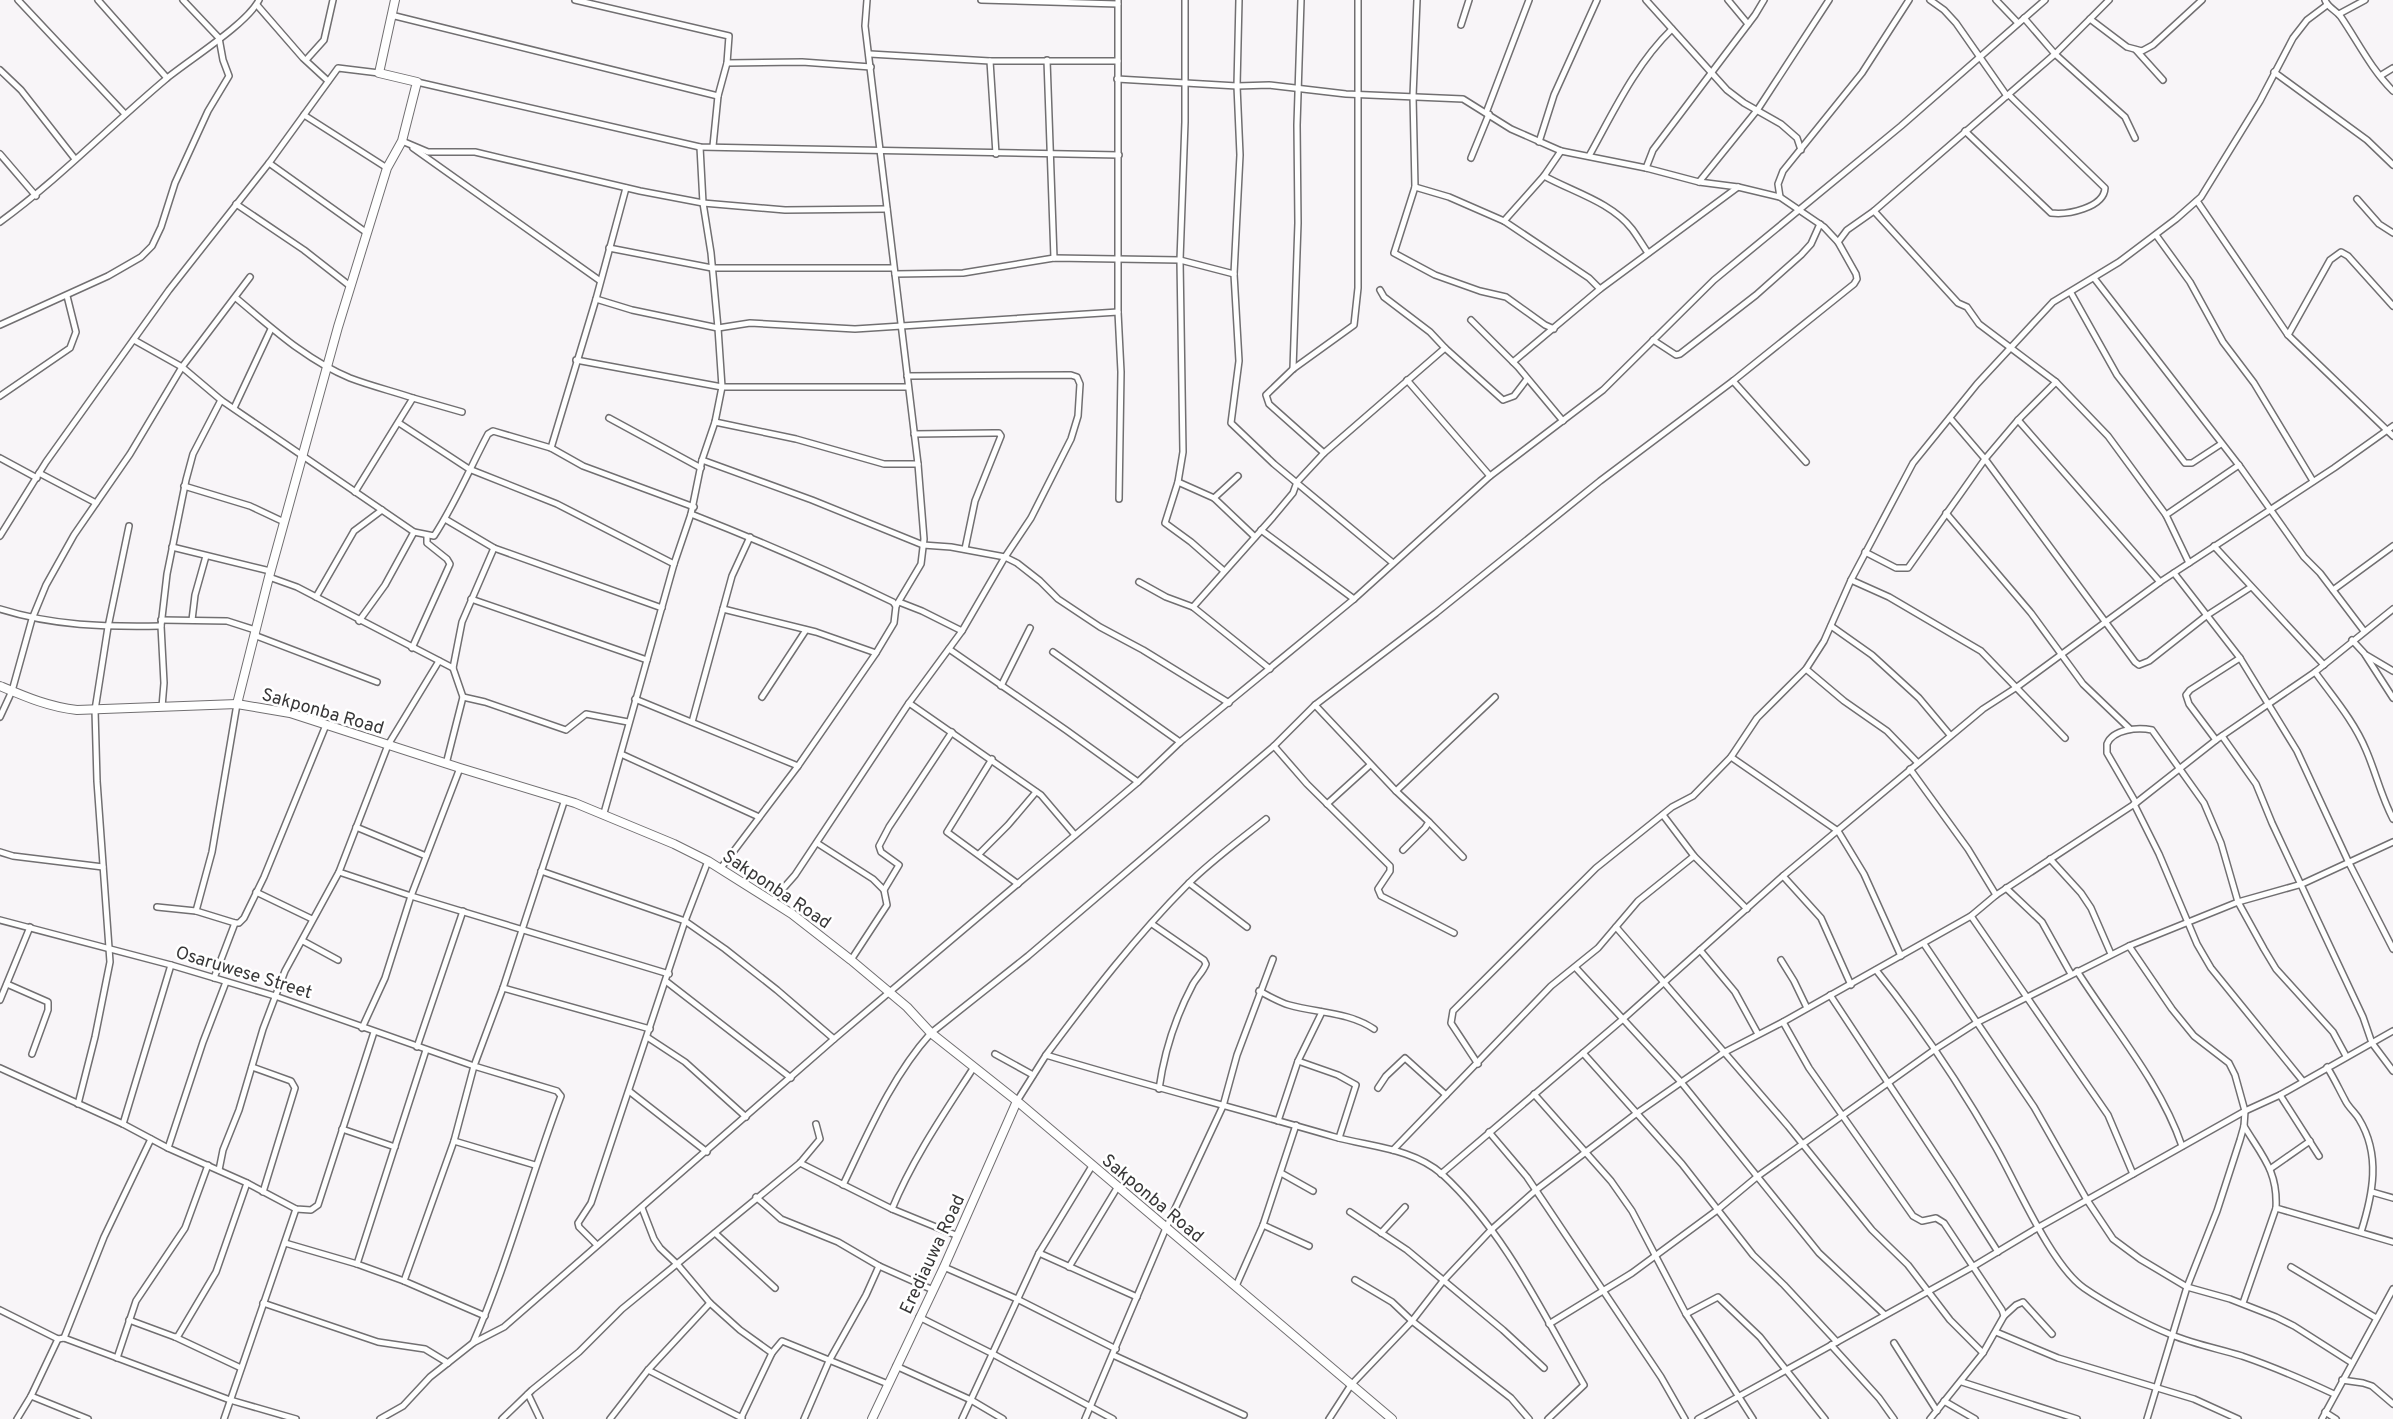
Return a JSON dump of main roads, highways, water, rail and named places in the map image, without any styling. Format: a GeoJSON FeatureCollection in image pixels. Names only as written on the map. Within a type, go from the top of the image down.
{"type":"FeatureCollection","features":[{"type":"Feature","properties":{"kind":"main road"},"geometry":{"type":"LineString","coordinates":[[237,704],[269,574],[350,286],[387,168],[402,141],[417,82],[380,73],[395,0]]}},
{"type":"Feature","properties":{"kind":"main road","name":"Sakponba Road"},"geometry":{"type":"LineString","coordinates":[[0,686],[58,708],[96,710],[237,704],[290,713],[446,764],[565,799],[604,813],[708,861],[773,900],[851,960],[890,993],[931,1033],[1017,1101],[1392,1419]]}},
{"type":"Feature","properties":{"kind":"main road","name":"Erediauwa Road"},"geometry":{"type":"LineString","coordinates":[[872,1419],[944,1267],[1017,1101]]}}]}
